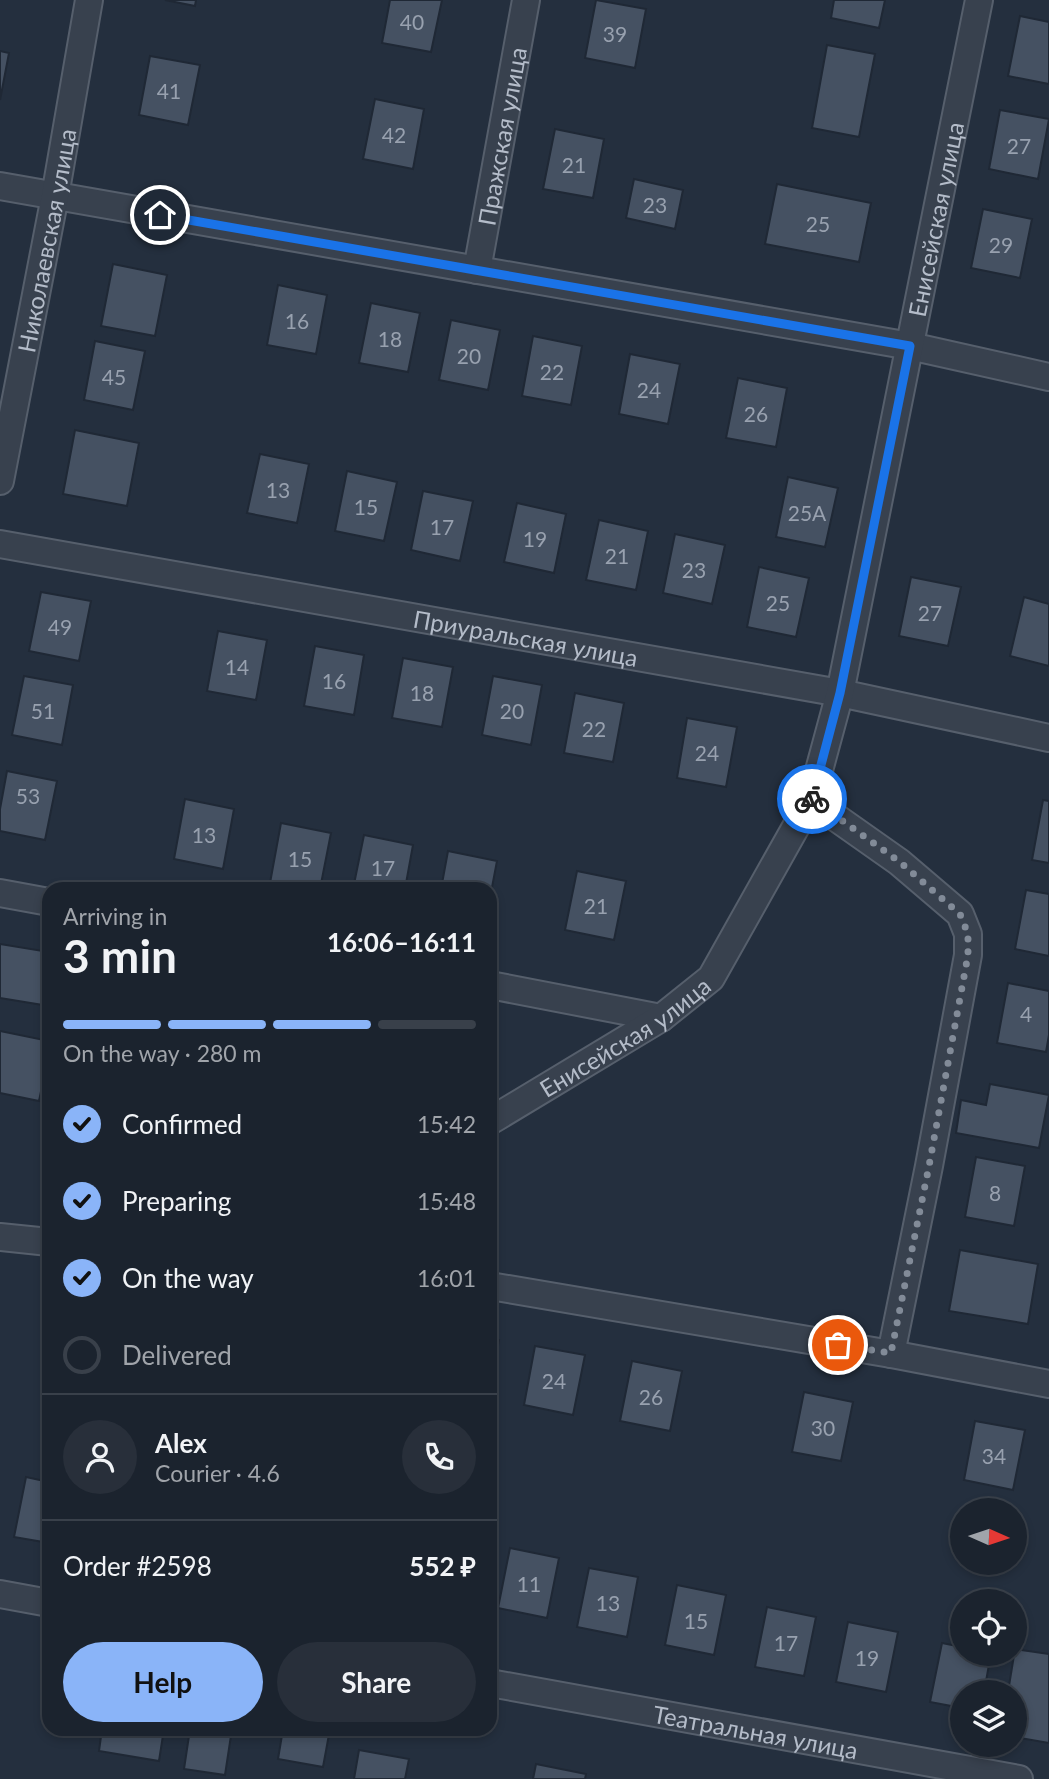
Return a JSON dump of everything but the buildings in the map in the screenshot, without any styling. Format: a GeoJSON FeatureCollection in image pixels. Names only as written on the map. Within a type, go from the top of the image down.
{"type":"FeatureCollection","features":[{"type":"Feature","properties":{"kind":"street","name":"Николаевская улица"},"geometry":{"type":"LineString","coordinates":[[0,481],[55,196],[89,0]]}},
{"type":"Feature","properties":{"kind":"street","name":"Пражская улица"},"geometry":{"type":"LineString","coordinates":[[477,270],[526,0]]}},
{"type":"Feature","properties":{"kind":"street","name":"Енисейская улица"},"geometry":{"type":"LineString","coordinates":[[497,1117],[661,1018],[711,978],[811,800],[840,693],[979,0]]}},
{"type":"Feature","properties":{"kind":"street"},"geometry":{"type":"LineString","coordinates":[[0,186],[910,346],[1049,377]]}},
{"type":"Feature","properties":{"kind":"street","name":"Приуральская улица"},"geometry":{"type":"LineString","coordinates":[[0,544],[840,693],[1049,738]]}},
{"type":"Feature","properties":{"kind":"street"},"geometry":{"type":"LineString","coordinates":[[811,800],[900,862],[960,914],[968,934],[968,955],[932,1153],[891,1353]]}},
{"type":"Feature","properties":{"kind":"street"},"geometry":{"type":"LineString","coordinates":[[0,893],[42,901]]}},
{"type":"Feature","properties":{"kind":"street"},"geometry":{"type":"LineString","coordinates":[[497,986],[661,1018]]}},
{"type":"Feature","properties":{"kind":"street"},"geometry":{"type":"LineString","coordinates":[[0,1237],[42,1241]]}},
{"type":"Feature","properties":{"kind":"street"},"geometry":{"type":"LineString","coordinates":[[497,1287],[891,1353],[1049,1384]]}},
{"type":"Feature","properties":{"kind":"street"},"geometry":{"type":"LineString","coordinates":[[0,1594],[42,1602]]}},
{"type":"Feature","properties":{"kind":"street","name":"Театральная улица"},"geometry":{"type":"LineString","coordinates":[[497,1684],[1019,1779]]}},
{"type":"Feature","properties":{"kind":"way so far"},"geometry":{"type":"LineString","coordinates":[[812,799],[900,862],[960,914],[968,934],[968,955],[939,1113],[891,1353],[838,1345]]}},
{"type":"Feature","properties":{"kind":"route"},"geometry":{"type":"LineString","coordinates":[[160,215],[910,346],[840,693],[812,799]]}}]}
